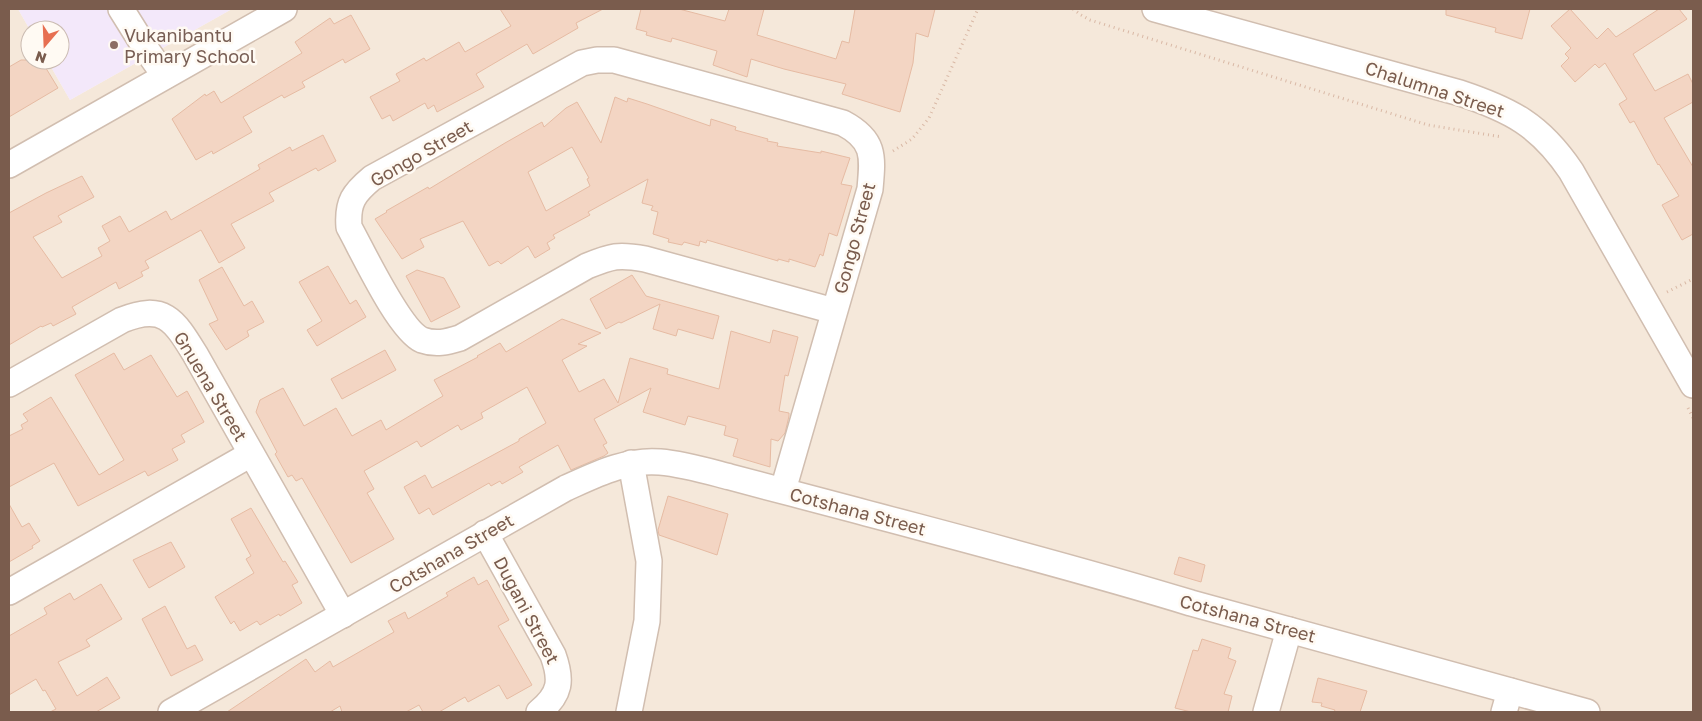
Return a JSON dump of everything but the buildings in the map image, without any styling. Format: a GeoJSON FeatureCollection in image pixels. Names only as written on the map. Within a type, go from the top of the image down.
{"type":"FeatureCollection","features":[{"type":"Feature","properties":{"kind":"street"},"geometry":{"type":"LineString","coordinates":[[121,9],[165,76]]}},
{"type":"Feature","properties":{"kind":"street"},"geometry":{"type":"LineString","coordinates":[[9,165],[284,9]]}},
{"type":"Feature","properties":{"kind":"street","name":"Chalumna Street"},"geometry":{"type":"LineString","coordinates":[[1155,9],[1460,93],[1504,110],[1521,119],[1551,143],[1566,163],[1647,303],[1688,393]]}},
{"type":"Feature","properties":{"kind":"street","name":"Gongo Street"},"geometry":{"type":"LineString","coordinates":[[783,490],[870,189],[871,152],[865,139],[856,130],[843,123],[614,60],[597,60],[582,63],[372,178],[358,190],[348,212],[349,227],[396,312],[409,331],[420,339],[432,343],[443,343],[460,338],[587,266],[607,258],[624,255],[645,259],[834,311]]}},
{"type":"Feature","properties":{"kind":"street","name":"Gnuena Street"},"geometry":{"type":"LineString","coordinates":[[9,384],[122,320],[146,312],[158,314],[169,320],[180,330],[343,615]]}},
{"type":"Feature","properties":{"kind":"street","name":"Gnuena Street"},"geometry":{"type":"LineString","coordinates":[[9,592],[251,454]]}},
{"type":"Feature","properties":{"kind":"street","name":"Cotshana Street"},"geometry":{"type":"LineString","coordinates":[[171,712],[566,488],[605,470],[631,464],[659,462],[688,467],[783,490],[1131,584],[1289,630],[1507,702],[1587,712]]}},
{"type":"Feature","properties":{"kind":"street"},"geometry":{"type":"LineString","coordinates":[[629,712],[647,621],[649,561],[631,464]]}},
{"type":"Feature","properties":{"kind":"street","name":"Dugani Street"},"geometry":{"type":"LineString","coordinates":[[485,533],[553,655],[559,670],[554,696],[539,712]]}},
{"type":"Feature","properties":{"kind":"street"},"geometry":{"type":"LineString","coordinates":[[1266,712],[1289,630]]}},
{"type":"Feature","properties":{"kind":"path"},"geometry":{"type":"LineString","coordinates":[[871,160],[889,153],[912,139],[929,118],[978,9]]}},
{"type":"Feature","properties":{"kind":"path"},"geometry":{"type":"LineString","coordinates":[[1073,9],[1090,20],[1428,125],[1505,138]]}},
{"type":"Feature","properties":{"kind":"path"},"geometry":{"type":"LineString","coordinates":[[1647,303],[1693,279]]}},
{"type":"Feature","properties":{"kind":"path"},"geometry":{"type":"LineString","coordinates":[[1688,393],[1693,418]]}},
{"type":"Feature","properties":{"kind":"shaded area"},"geometry":{"type":"Polygon","coordinates":[[[9,9],[18,9],[24,20],[20,20],[20,70],[53,70],[70,100],[232,9],[1693,9],[1693,712],[9,712],[9,9]]]}},
{"type":"Feature","properties":{"kind":"shaded area","name":"Vukanibantu Primary School"},"geometry":{"type":"Polygon","coordinates":[[[18,9],[232,9],[70,100],[53,70],[70,70],[70,20],[24,20],[18,9]]]}},
{"type":"Feature","properties":{"kind":"place","name":"Vukanibantu Primary School"},"geometry":{"type":"Point","coordinates":[114,45]}}]}
